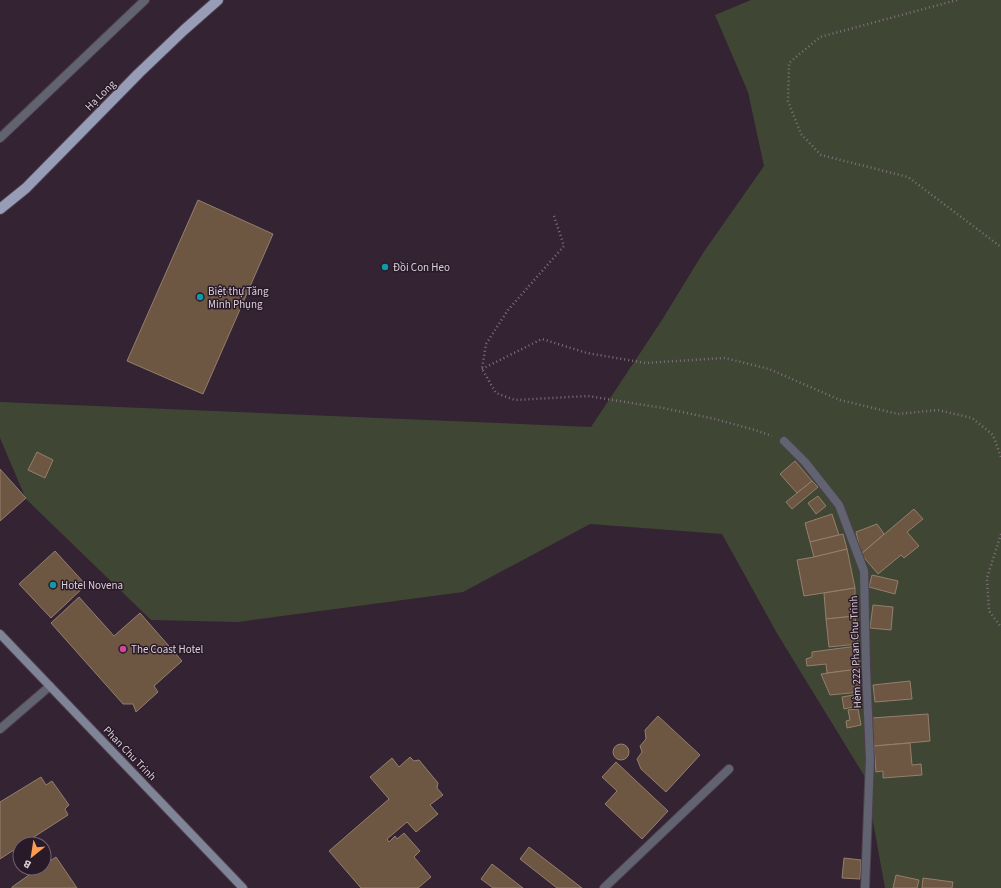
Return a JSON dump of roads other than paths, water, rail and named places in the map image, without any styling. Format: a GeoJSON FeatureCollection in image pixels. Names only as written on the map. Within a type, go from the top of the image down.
{"type":"FeatureCollection","features":[{"type":"Feature","properties":{"kind":"main road","name":"Hạ Long"},"geometry":{"type":"LineString","coordinates":[[0,209],[26,188],[139,73],[218,0]]}},
{"type":"Feature","properties":{"kind":"main road","name":"Phan Chu Trinh"},"geometry":{"type":"LineString","coordinates":[[0,634],[241,887]]}},
{"type":"Feature","properties":{"kind":"street"},"geometry":{"type":"LineString","coordinates":[[0,138],[145,0]]}},
{"type":"Feature","properties":{"kind":"street","name":"Hẻm 222 Phan Chu Trinh"},"geometry":{"type":"LineString","coordinates":[[784,441],[805,462],[839,505],[864,571],[870,759],[865,888]]}},
{"type":"Feature","properties":{"kind":"street"},"geometry":{"type":"LineString","coordinates":[[0,729],[50,686]]}},
{"type":"Feature","properties":{"kind":"street"},"geometry":{"type":"LineString","coordinates":[[604,888],[729,769]]}},
{"type":"Feature","properties":{"kind":"place","name":"Đồi Con Heo"},"geometry":{"type":"Point","coordinates":[385,267]}},
{"type":"Feature","properties":{"kind":"place","name":"Biệt thự Tăng Minh Phụng"},"geometry":{"type":"Point","coordinates":[200,297]}},
{"type":"Feature","properties":{"kind":"place","name":"Hotel Novena"},"geometry":{"type":"Point","coordinates":[53,585]}},
{"type":"Feature","properties":{"kind":"place","name":"The Coast Hotel"},"geometry":{"type":"Point","coordinates":[123,649]}}]}
